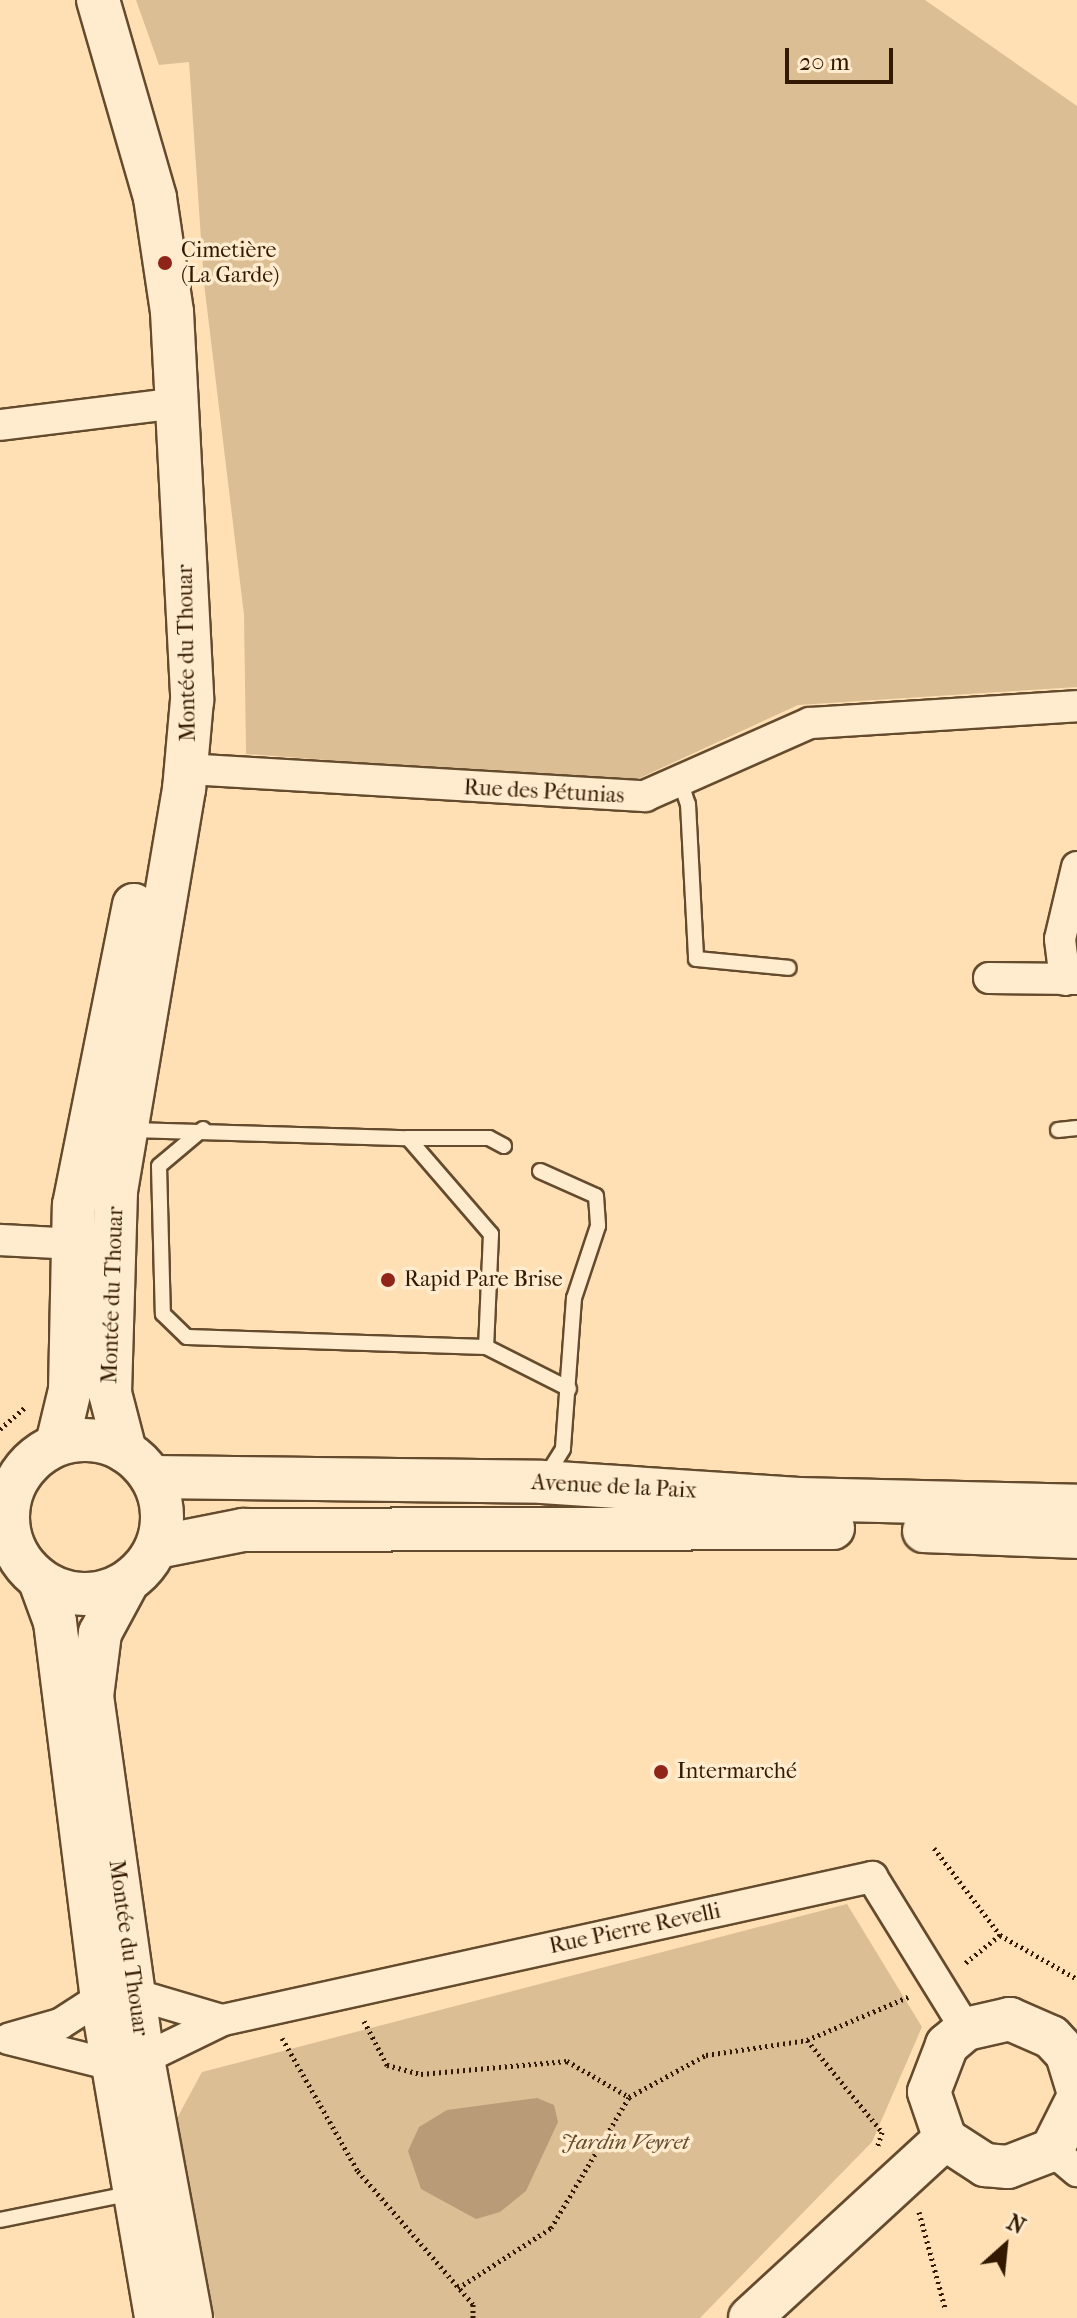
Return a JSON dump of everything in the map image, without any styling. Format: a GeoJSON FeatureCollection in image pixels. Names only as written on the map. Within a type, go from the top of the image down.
{"type":"FeatureCollection","features":[{"type":"Feature","properties":{"kind":"street","name":"Montée du Thouar"},"geometry":{"type":"LineString","coordinates":[[74,0],[131,204],[167,404],[167,674],[161,768],[105,1128],[114,1247],[110,1393],[138,1464]]}},
{"type":"Feature","properties":{"kind":"street","name":"Montée du Thouar"},"geometry":{"type":"LineString","coordinates":[[57,1444],[70,1390],[70,1243],[105,1128],[187,769],[192,700],[167,404],[155,198],[98,0]]}},
{"type":"Feature","properties":{"kind":"street"},"geometry":{"type":"LineString","coordinates":[[0,425],[167,404]]}},
{"type":"Feature","properties":{"kind":"street","name":"Rue des Pétunias"},"geometry":{"type":"LineString","coordinates":[[187,769],[593,797],[645,796],[679,776],[810,723],[1077,706]]}},
{"type":"Feature","properties":{"kind":"street"},"geometry":{"type":"LineString","coordinates":[[989,978],[1071,979],[1060,939],[1077,867]]}},
{"type":"Feature","properties":{"kind":"street"},"geometry":{"type":"LineString","coordinates":[[0,1240],[114,1247]]}},
{"type":"Feature","properties":{"kind":"street"},"geometry":{"type":"LineString","coordinates":[[92,1440],[138,1464],[163,1524],[157,1547],[127,1583],[75,1594],[40,1581],[4,1531],[12,1469],[57,1444],[92,1440]]}},
{"type":"Feature","properties":{"kind":"street","name":"Avenue de la Paix"},"geometry":{"type":"LineString","coordinates":[[138,1464],[1077,1506]]}},
{"type":"Feature","properties":{"kind":"street","name":"Avenue de la Paix"},"geometry":{"type":"LineString","coordinates":[[157,1547],[243,1530],[797,1527],[1077,1537]]}},
{"type":"Feature","properties":{"kind":"street","name":"Montée du Thouar"},"geometry":{"type":"LineString","coordinates":[[40,1581],[55,1622],[118,1996],[148,2190],[156,2318]]}},
{"type":"Feature","properties":{"kind":"street","name":"Montée du Thouar"},"geometry":{"type":"LineString","coordinates":[[118,1996],[92,1696],[100,1633],[127,1583]]}},
{"type":"Feature","properties":{"kind":"street","name":"Rue Pierre Revelli"},"geometry":{"type":"LineString","coordinates":[[128,2062],[223,2020],[872,1877],[966,2029]]}},
{"type":"Feature","properties":{"kind":"street"},"geometry":{"type":"LineString","coordinates":[[4,2039],[60,2024],[118,1996]]}},
{"type":"Feature","properties":{"kind":"street","name":"Rue Pierre Revelli"},"geometry":{"type":"LineString","coordinates":[[118,1996],[223,2020]]}},
{"type":"Feature","properties":{"kind":"street"},"geometry":{"type":"LineString","coordinates":[[1074,2062],[1032,2024],[999,2020],[966,2029],[934,2067],[929,2092],[945,2139],[985,2165],[1064,2161],[1077,2100]]}},
{"type":"Feature","properties":{"kind":"street"},"geometry":{"type":"LineString","coordinates":[[4,2039],[128,2062]]}},
{"type":"Feature","properties":{"kind":"street"},"geometry":{"type":"LineString","coordinates":[[750,2318],[945,2139]]}},
{"type":"Feature","properties":{"kind":"street","name":"Montée du Thouar"},"geometry":{"type":"LineString","coordinates":[[148,2190],[191,2318]]}},
{"type":"Feature","properties":{"kind":"lane"},"geometry":{"type":"LineString","coordinates":[[679,776],[688,804],[696,959],[789,968]]}},
{"type":"Feature","properties":{"kind":"lane"},"geometry":{"type":"LineString","coordinates":[[105,1128],[489,1138],[504,1146]]}},
{"type":"Feature","properties":{"kind":"lane"},"geometry":{"type":"LineString","coordinates":[[1058,1130],[1077,1128]]}},
{"type":"Feature","properties":{"kind":"lane"},"geometry":{"type":"LineString","coordinates":[[203,1129],[159,1166],[163,1314],[187,1337],[486,1347],[569,1389]]}},
{"type":"Feature","properties":{"kind":"lane"},"geometry":{"type":"LineString","coordinates":[[408,1138],[491,1234],[486,1347]]}},
{"type":"Feature","properties":{"kind":"lane"},"geometry":{"type":"LineString","coordinates":[[540,1171],[596,1196],[598,1226],[574,1298],[563,1449],[542,1482]]}},
{"type":"Feature","properties":{"kind":"lane"},"geometry":{"type":"LineString","coordinates":[[0,2220],[148,2190]]}},
{"type":"Feature","properties":{"kind":"path"},"geometry":{"type":"LineString","coordinates":[[934,1848],[1000,1935],[1077,1979]]}},
{"type":"Feature","properties":{"kind":"path"},"geometry":{"type":"LineString","coordinates":[[458,2288],[551,2228],[629,2097],[706,2055],[807,2040],[936,1985],[1000,1935]]}},
{"type":"Feature","properties":{"kind":"path"},"geometry":{"type":"LineString","coordinates":[[350,1992],[387,2065],[421,2074],[567,2061],[629,2097]]}},
{"type":"Feature","properties":{"kind":"path"},"geometry":{"type":"LineString","coordinates":[[266,2010],[358,2171],[473,2304],[473,2318]]}},
{"type":"Feature","properties":{"kind":"green space"},"geometry":{"type":"Polygon","coordinates":[[[136,0],[925,0],[1077,106],[1077,687],[798,705],[629,783],[246,754],[244,615],[204,283],[189,62],[159,65],[136,0]]]}},
{"type":"Feature","properties":{"kind":"green space","name":"Jardin Veyret"},"geometry":{"type":"Polygon","coordinates":[[[847,1904],[922,2027],[872,2142],[700,2318],[215,2318],[169,2133],[202,2072],[847,1904]]]}},
{"type":"Feature","properties":{"kind":"shaded area"},"geometry":{"type":"Polygon","coordinates":[[[537,2098],[554,2105],[558,2122],[526,2191],[500,2212],[476,2219],[421,2189],[408,2151],[419,2127],[447,2110],[537,2098]]]}},
{"type":"Feature","properties":{"kind":"place","name":"Cimetière (La Garde)"},"geometry":{"type":"Point","coordinates":[165,263]}},
{"type":"Feature","properties":{"kind":"place","name":"Rapid Pare Brise"},"geometry":{"type":"Point","coordinates":[388,1280]}},
{"type":"Feature","properties":{"kind":"place","name":"Intermarché"},"geometry":{"type":"Point","coordinates":[661,1772]}}]}
